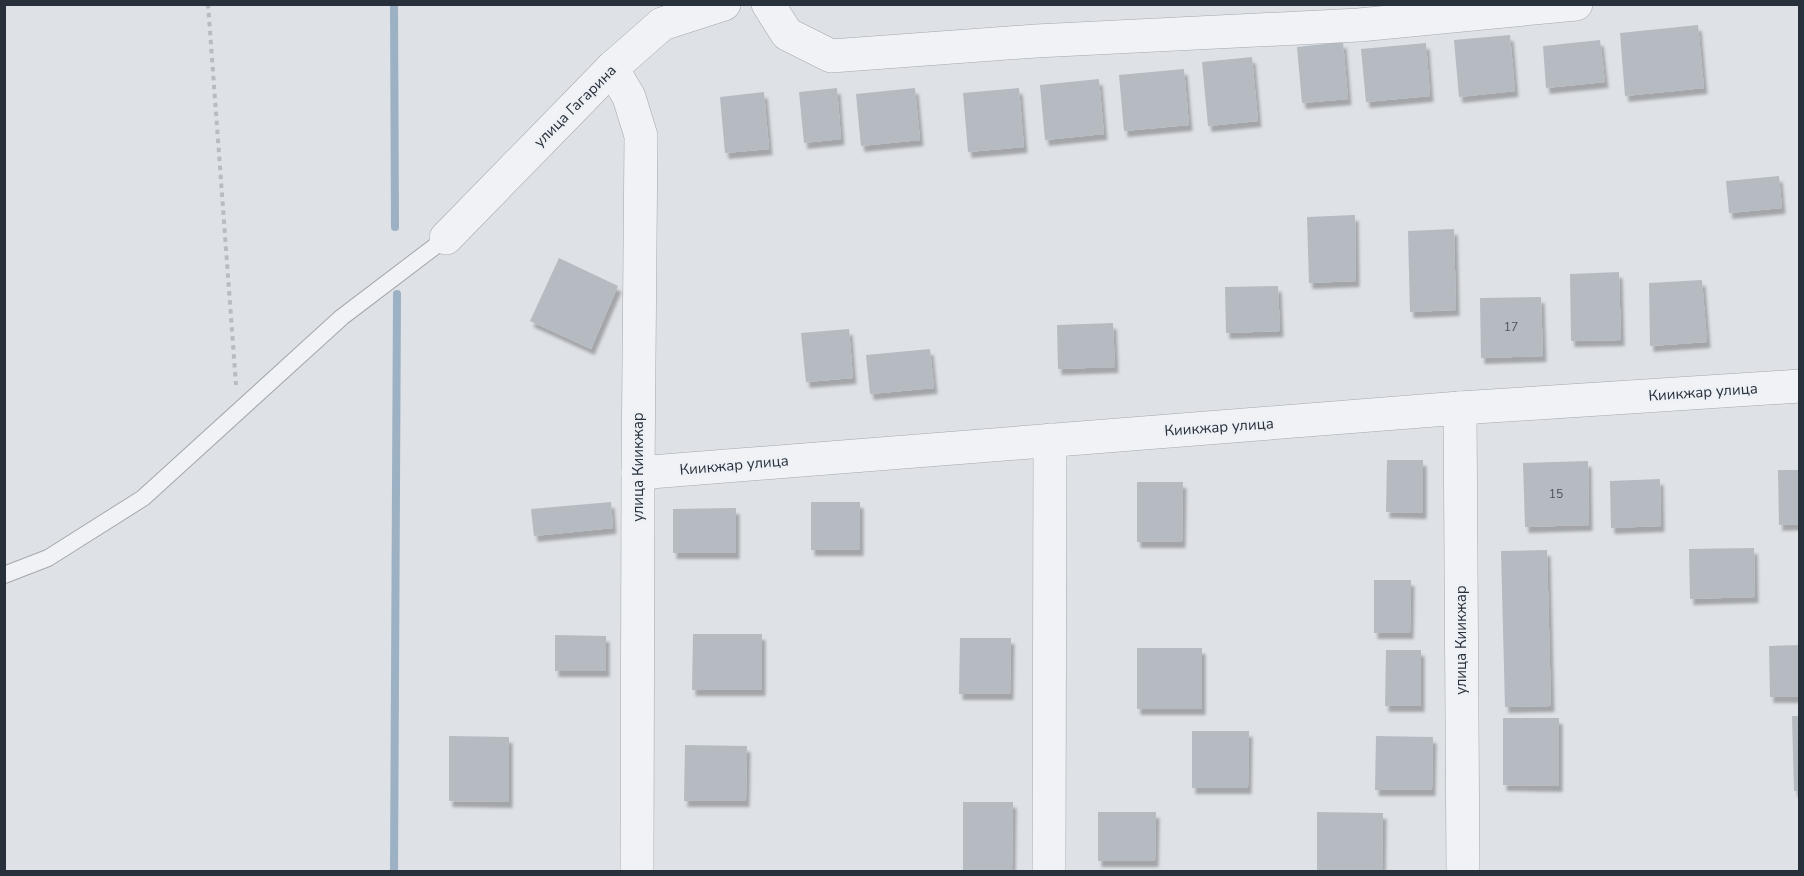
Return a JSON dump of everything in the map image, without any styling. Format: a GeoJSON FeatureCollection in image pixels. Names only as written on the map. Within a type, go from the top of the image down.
{"type":"FeatureCollection","features":[{"type":"Feature","properties":{"kind":"street","name":"улица Гагарина"},"geometry":{"type":"LineString","coordinates":[[446,238],[612,68],[662,24],[724,4]]}},
{"type":"Feature","properties":{"kind":"street"},"geometry":{"type":"LineString","coordinates":[[768,4],[787,34],[831,56],[1036,41],[1359,25],[1576,4]]}},
{"type":"Feature","properties":{"kind":"street","name":"улица Киикжар"},"geometry":{"type":"LineString","coordinates":[[612,68],[629,97],[641,136],[637,872]]}},
{"type":"Feature","properties":{"kind":"street","name":"Киикжар улица"},"geometry":{"type":"LineString","coordinates":[[638,473],[1460,408],[1800,386]]}},
{"type":"Feature","properties":{"kind":"street","name":"улица Киикжар"},"geometry":{"type":"LineString","coordinates":[[1460,408],[1463,872]]}},
{"type":"Feature","properties":{"kind":"street"},"geometry":{"type":"LineString","coordinates":[[1049,872],[1050,440]]}},
{"type":"Feature","properties":{"kind":"lane"},"geometry":{"type":"LineString","coordinates":[[4,575],[48,558],[143,498],[342,317],[446,238]]}},
{"type":"Feature","properties":{"kind":"path"},"geometry":{"type":"LineString","coordinates":[[208,4],[238,412]]}},
{"type":"Feature","properties":{"kind":"building"},"geometry":{"type":"Polygon","coordinates":[[[1698,25],[1704,88],[1625,96],[1620,33],[1698,25]]]}},
{"type":"Feature","properties":{"kind":"building"},"geometry":{"type":"Polygon","coordinates":[[[1510,35],[1515,91],[1459,97],[1454,40],[1510,35]]]}},
{"type":"Feature","properties":{"kind":"building"},"geometry":{"type":"Polygon","coordinates":[[[1600,40],[1605,82],[1546,88],[1543,46],[1600,40]]]}},
{"type":"Feature","properties":{"kind":"building"},"geometry":{"type":"Polygon","coordinates":[[[1343,42],[1348,99],[1302,103],[1297,47],[1343,42]]]}},
{"type":"Feature","properties":{"kind":"building"},"geometry":{"type":"Polygon","coordinates":[[[1426,43],[1430,96],[1366,102],[1361,49],[1426,43]]]}},
{"type":"Feature","properties":{"kind":"building"},"geometry":{"type":"Polygon","coordinates":[[[1252,57],[1258,121],[1208,126],[1202,62],[1252,57]]]}},
{"type":"Feature","properties":{"kind":"building"},"geometry":{"type":"Polygon","coordinates":[[[1184,69],[1189,125],[1124,131],[1119,75],[1184,69]]]}},
{"type":"Feature","properties":{"kind":"building"},"geometry":{"type":"Polygon","coordinates":[[[1099,79],[1104,134],[1045,140],[1040,85],[1099,79]]]}},
{"type":"Feature","properties":{"kind":"building"},"geometry":{"type":"Polygon","coordinates":[[[837,88],[841,139],[804,143],[799,92],[837,88]]]}},
{"type":"Feature","properties":{"kind":"building"},"geometry":{"type":"Polygon","coordinates":[[[915,88],[920,140],[861,146],[856,94],[915,88]]]}},
{"type":"Feature","properties":{"kind":"building"},"geometry":{"type":"Polygon","coordinates":[[[1019,88],[1024,147],[968,152],[963,93],[1019,88]]]}},
{"type":"Feature","properties":{"kind":"building"},"geometry":{"type":"Polygon","coordinates":[[[764,92],[769,149],[725,153],[720,97],[764,92]]]}},
{"type":"Feature","properties":{"kind":"building"},"geometry":{"type":"Polygon","coordinates":[[[1779,176],[1782,208],[1729,213],[1726,181],[1779,176]]]}},
{"type":"Feature","properties":{"kind":"building"},"geometry":{"type":"Polygon","coordinates":[[[1355,215],[1356,281],[1309,283],[1307,217],[1355,215]]]}},
{"type":"Feature","properties":{"kind":"building"},"geometry":{"type":"Polygon","coordinates":[[[1454,229],[1456,310],[1410,312],[1408,231],[1454,229]]]}},
{"type":"Feature","properties":{"kind":"building"},"geometry":{"type":"Polygon","coordinates":[[[559,258],[618,286],[591,349],[530,321],[559,258]]]}},
{"type":"Feature","properties":{"kind":"building"},"geometry":{"type":"Polygon","coordinates":[[[1619,272],[1621,340],[1571,341],[1570,274],[1619,272]]]}},
{"type":"Feature","properties":{"kind":"building"},"geometry":{"type":"Polygon","coordinates":[[[1702,280],[1707,342],[1650,346],[1649,283],[1702,280]]]}},
{"type":"Feature","properties":{"kind":"building"},"geometry":{"type":"Polygon","coordinates":[[[1278,286],[1280,331],[1226,333],[1225,287],[1278,286]]]}},
{"type":"Feature","properties":{"kind":"building"},"geometry":{"type":"Polygon","coordinates":[[[1541,297],[1543,356],[1481,358],[1480,298],[1541,297]]]}},
{"type":"Feature","properties":{"kind":"building"},"geometry":{"type":"Polygon","coordinates":[[[1113,323],[1115,367],[1058,369],[1057,325],[1113,323]]]}},
{"type":"Feature","properties":{"kind":"building"},"geometry":{"type":"Polygon","coordinates":[[[849,329],[853,378],[806,382],[801,333],[849,329]]]}},
{"type":"Feature","properties":{"kind":"building"},"geometry":{"type":"Polygon","coordinates":[[[930,349],[934,388],[870,394],[866,355],[930,349]]]}},
{"type":"Feature","properties":{"kind":"building"},"geometry":{"type":"Polygon","coordinates":[[[1387,460],[1423,460],[1423,513],[1386,512],[1387,460]]]}},
{"type":"Feature","properties":{"kind":"building"},"geometry":{"type":"Polygon","coordinates":[[[1588,461],[1589,525],[1525,527],[1523,463],[1588,461]]]}},
{"type":"Feature","properties":{"kind":"building"},"geometry":{"type":"Polygon","coordinates":[[[1778,470],[1800,470],[1800,524],[1779,525],[1778,470]]]}},
{"type":"Feature","properties":{"kind":"building"},"geometry":{"type":"Polygon","coordinates":[[[1660,479],[1661,526],[1611,528],[1610,481],[1660,479]]]}},
{"type":"Feature","properties":{"kind":"building"},"geometry":{"type":"Polygon","coordinates":[[[1137,482],[1183,482],[1182,542],[1137,542],[1137,482]]]}},
{"type":"Feature","properties":{"kind":"building"},"geometry":{"type":"Polygon","coordinates":[[[611,502],[613,528],[534,536],[531,509],[611,502]]]}},
{"type":"Feature","properties":{"kind":"building"},"geometry":{"type":"Polygon","coordinates":[[[811,502],[860,502],[860,550],[811,550],[811,502]]]}},
{"type":"Feature","properties":{"kind":"building"},"geometry":{"type":"Polygon","coordinates":[[[736,508],[736,553],[673,553],[673,509],[736,508]]]}},
{"type":"Feature","properties":{"kind":"building"},"geometry":{"type":"Polygon","coordinates":[[[1754,548],[1755,597],[1690,599],[1689,549],[1754,548]]]}},
{"type":"Feature","properties":{"kind":"building"},"geometry":{"type":"Polygon","coordinates":[[[1547,550],[1551,706],[1505,707],[1501,551],[1547,550]]]}},
{"type":"Feature","properties":{"kind":"building"},"geometry":{"type":"Polygon","coordinates":[[[1374,580],[1411,580],[1410,633],[1374,633],[1374,580]]]}},
{"type":"Feature","properties":{"kind":"building"},"geometry":{"type":"Polygon","coordinates":[[[693,634],[762,634],[762,690],[692,690],[693,634]]]}},
{"type":"Feature","properties":{"kind":"building"},"geometry":{"type":"Polygon","coordinates":[[[555,635],[606,636],[606,671],[555,671],[555,635]]]}},
{"type":"Feature","properties":{"kind":"building"},"geometry":{"type":"Polygon","coordinates":[[[960,638],[1011,638],[1010,694],[959,694],[960,638]]]}},
{"type":"Feature","properties":{"kind":"building"},"geometry":{"type":"Polygon","coordinates":[[[1800,645],[1800,697],[1770,697],[1769,646],[1800,645]]]}},
{"type":"Feature","properties":{"kind":"building"},"geometry":{"type":"Polygon","coordinates":[[[1137,648],[1202,648],[1202,709],[1137,709],[1137,648]]]}},
{"type":"Feature","properties":{"kind":"building"},"geometry":{"type":"Polygon","coordinates":[[[1386,650],[1421,650],[1421,706],[1385,706],[1386,650]]]}},
{"type":"Feature","properties":{"kind":"building"},"geometry":{"type":"Polygon","coordinates":[[[1792,716],[1800,716],[1800,791],[1794,791],[1792,716]]]}},
{"type":"Feature","properties":{"kind":"building"},"geometry":{"type":"Polygon","coordinates":[[[1503,718],[1559,718],[1559,786],[1503,785],[1503,718]]]}},
{"type":"Feature","properties":{"kind":"building"},"geometry":{"type":"Polygon","coordinates":[[[1192,731],[1249,731],[1248,788],[1192,788],[1192,731]]]}},
{"type":"Feature","properties":{"kind":"building"},"geometry":{"type":"Polygon","coordinates":[[[449,736],[509,737],[509,802],[449,801],[449,736]]]}},
{"type":"Feature","properties":{"kind":"building"},"geometry":{"type":"Polygon","coordinates":[[[1376,736],[1433,737],[1432,790],[1375,790],[1376,736]]]}},
{"type":"Feature","properties":{"kind":"building"},"geometry":{"type":"Polygon","coordinates":[[[685,745],[747,746],[746,801],[684,801],[685,745]]]}},
{"type":"Feature","properties":{"kind":"building"},"geometry":{"type":"Polygon","coordinates":[[[963,802],[1013,802],[1012,872],[963,872],[963,802]]]}},
{"type":"Feature","properties":{"kind":"building"},"geometry":{"type":"Polygon","coordinates":[[[1098,812],[1156,812],[1155,861],[1098,861],[1098,812]]]}},
{"type":"Feature","properties":{"kind":"building"},"geometry":{"type":"Polygon","coordinates":[[[1317,812],[1383,813],[1382,872],[1317,872],[1317,812]]]}},
{"type":"Feature","properties":{"kind":"waterway"},"geometry":{"type":"LineString","coordinates":[[394,4],[395,227]]}},
{"type":"Feature","properties":{"kind":"waterway"},"geometry":{"type":"LineString","coordinates":[[394,872],[397,294]]}}]}
